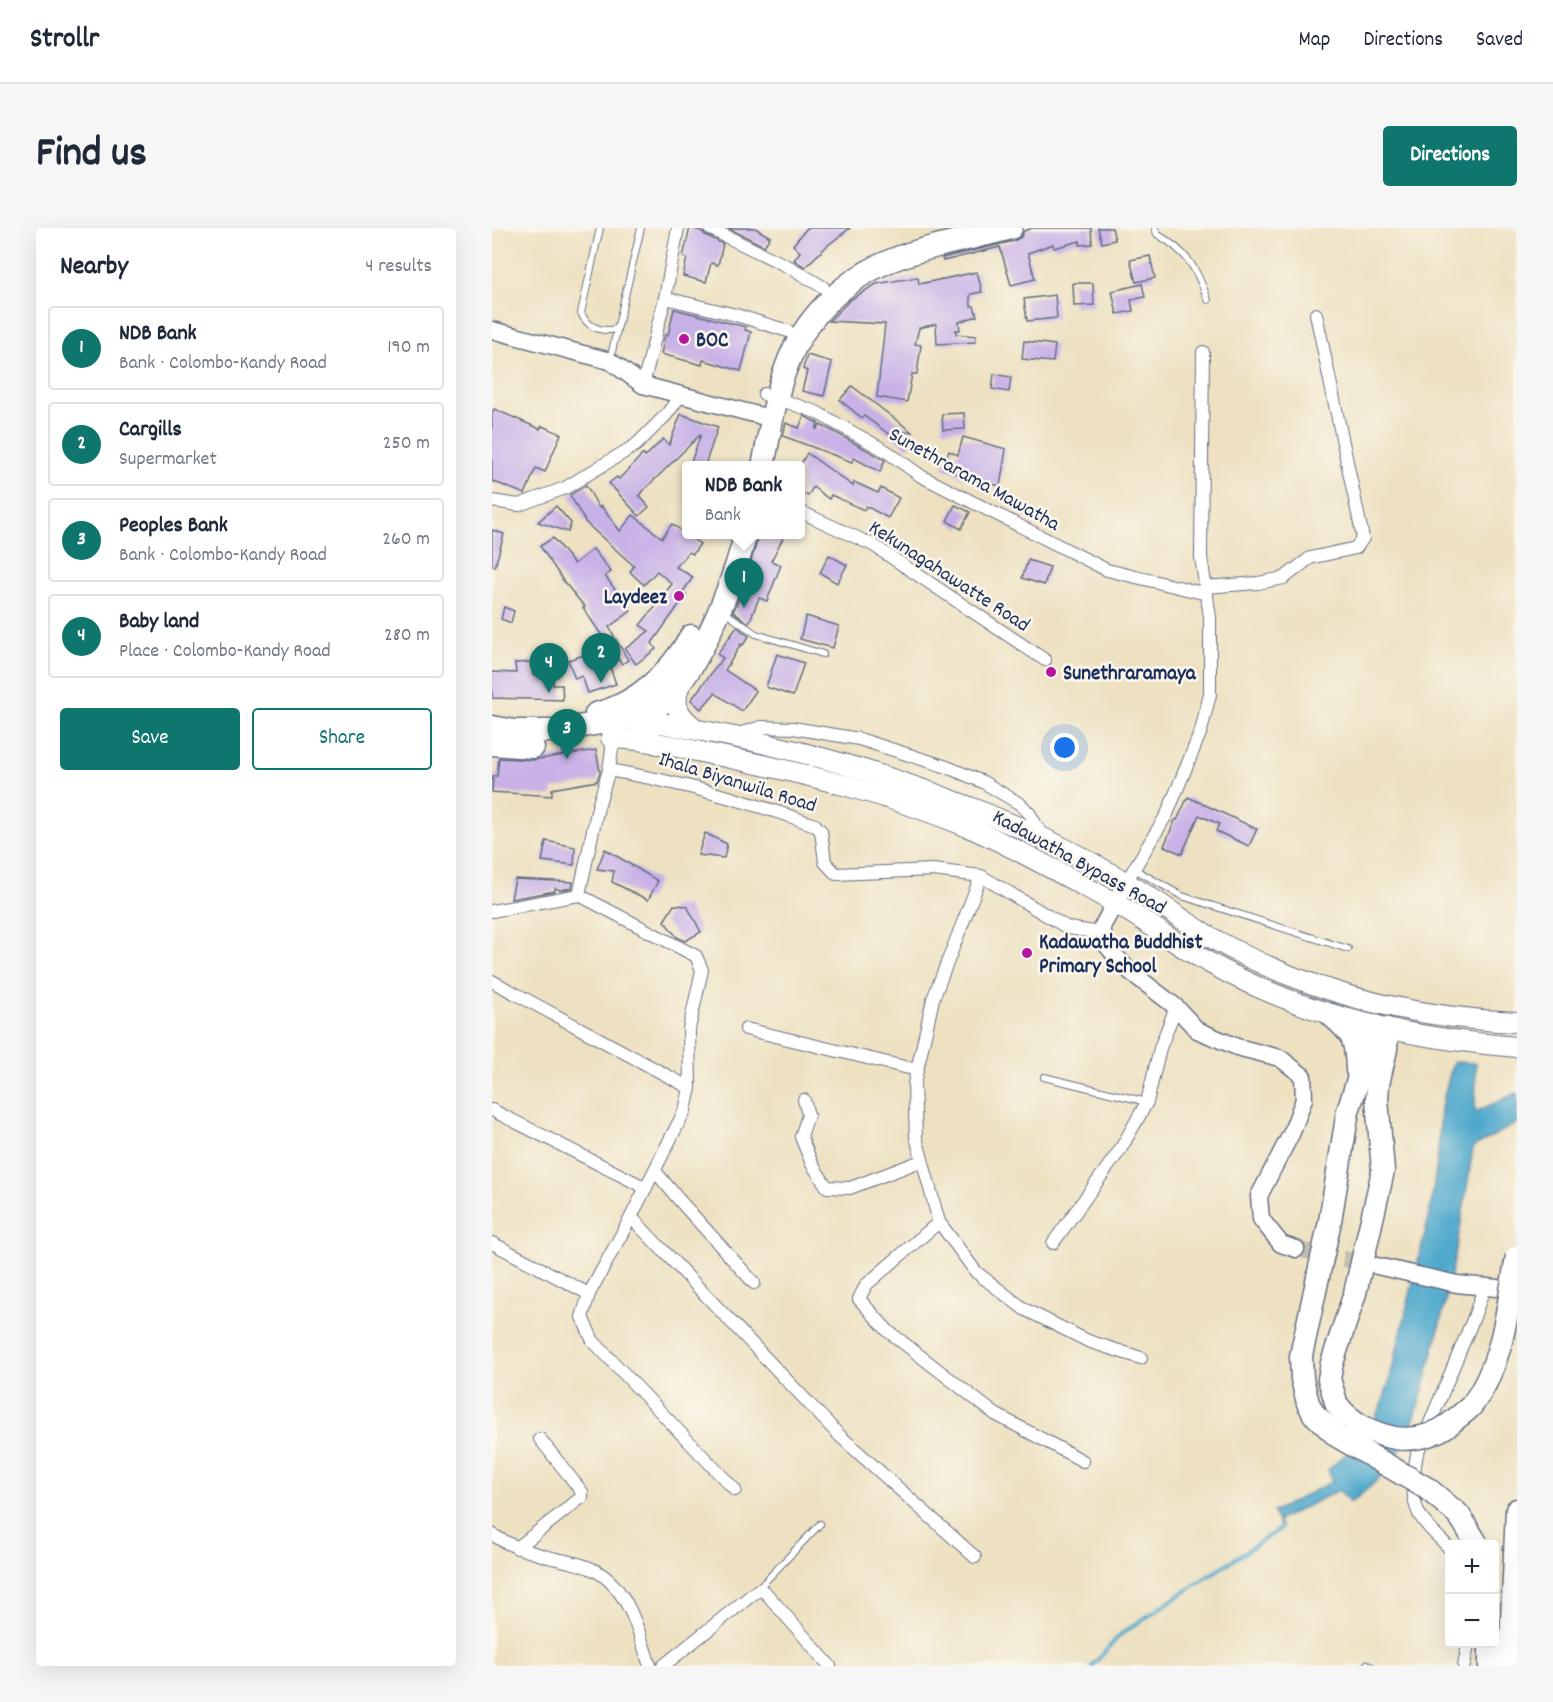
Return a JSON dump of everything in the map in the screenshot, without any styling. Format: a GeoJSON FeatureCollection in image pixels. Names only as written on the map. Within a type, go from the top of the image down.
{"type":"FeatureCollection","features":[{"type":"Feature","properties":{"kind":"highway"},"geometry":{"type":"LineString","coordinates":[[763,461],[773,363],[788,331],[804,308],[824,287],[856,262],[874,252],[903,240],[950,228]]}},
{"type":"Feature","properties":{"kind":"highway"},"geometry":{"type":"LineString","coordinates":[[748,461],[786,365],[805,331],[827,304],[853,282],[882,264],[1011,228]]}},
{"type":"Feature","properties":{"kind":"highway"},"geometry":{"type":"LineString","coordinates":[[494,733],[600,713],[634,697],[649,687],[674,663],[695,628],[715,582],[729,539]]}},
{"type":"Feature","properties":{"kind":"highway"},"geometry":{"type":"LineString","coordinates":[[494,733],[553,731],[637,717],[651,712],[680,683],[706,640],[732,579],[744,539]]}},
{"type":"Feature","properties":{"kind":"highway"},"geometry":{"type":"LineString","coordinates":[[494,733],[545,747],[611,738],[627,729],[637,717],[649,687]]}},
{"type":"Feature","properties":{"kind":"highway"},"geometry":{"type":"LineString","coordinates":[[1331,1015],[1347,1030],[1354,1041],[1357,1049],[1358,1077]]}},
{"type":"Feature","properties":{"kind":"highway"},"geometry":{"type":"LineString","coordinates":[[1384,1017],[1358,1077],[1348,1112],[1330,1221],[1301,1356],[1302,1379],[1308,1403],[1314,1414],[1337,1437],[1428,1489],[1459,1515],[1474,1540]]}},
{"type":"Feature","properties":{"kind":"highway"},"geometry":{"type":"LineString","coordinates":[[1384,1017],[1386,1049],[1377,1099],[1383,1171],[1355,1293],[1329,1379],[1337,1405],[1345,1415],[1377,1434],[1407,1440],[1438,1432],[1471,1406],[1490,1376],[1500,1348],[1517,1257]]}},
{"type":"Feature","properties":{"kind":"highway"},"geometry":{"type":"LineString","coordinates":[[1510,1666],[1517,1510]]}},
{"type":"Feature","properties":{"kind":"highway"},"geometry":{"type":"LineString","coordinates":[[1490,1648],[1490,1666]]}},
{"type":"Feature","properties":{"kind":"main road"},"geometry":{"type":"LineString","coordinates":[[680,683],[676,695],[677,706],[683,719],[696,729]]}},
{"type":"Feature","properties":{"kind":"main road","name":"Kadawatha Bypass Road"},"geometry":{"type":"LineString","coordinates":[[637,717],[803,753],[877,774],[970,807],[1130,876],[1199,930],[1257,961],[1384,1017],[1443,1040],[1517,1047]]}},
{"type":"Feature","properties":{"kind":"main road"},"geometry":{"type":"LineString","coordinates":[[637,717],[643,733],[657,744]]}},
{"type":"Feature","properties":{"kind":"main road","name":"Kadawatha Bypass Road"},"geometry":{"type":"LineString","coordinates":[[611,738],[657,744],[808,776],[888,798],[943,818],[993,838],[1114,903],[1187,950],[1234,976],[1268,992],[1331,1015],[1517,1022]]}},
{"type":"Feature","properties":{"kind":"street"},"geometry":{"type":"LineString","coordinates":[[643,385],[665,298],[678,228]]}},
{"type":"Feature","properties":{"kind":"street"},"geometry":{"type":"LineString","coordinates":[[709,228],[791,268],[824,287]]}},
{"type":"Feature","properties":{"kind":"street"},"geometry":{"type":"LineString","coordinates":[[665,298],[736,315],[788,331]]}},
{"type":"Feature","properties":{"kind":"street","name":"Sunethrarama Mawatha"},"geometry":{"type":"LineString","coordinates":[[768,407],[816,412],[886,451],[921,476],[1107,570],[1206,590],[1257,583],[1284,578],[1310,558],[1356,548],[1363,538],[1316,314]]}},
{"type":"Feature","properties":{"kind":"street"},"geometry":{"type":"LineString","coordinates":[[492,330],[610,361],[643,385],[681,395],[768,407]]}},
{"type":"Feature","properties":{"kind":"street"},"geometry":{"type":"LineString","coordinates":[[1203,352],[1201,557],[1210,617],[1210,694],[1201,731],[1167,814],[1104,920],[1101,933],[1111,951],[1132,973],[1176,1007],[1197,1030],[1237,1047],[1280,1058],[1303,1076],[1304,1099],[1292,1132],[1259,1196],[1261,1219],[1281,1244],[1296,1249]]}},
{"type":"Feature","properties":{"kind":"street"},"geometry":{"type":"LineString","coordinates":[[492,501],[519,505],[573,483],[636,445],[666,416],[681,395]]}},
{"type":"Feature","properties":{"kind":"street","name":"Kekunagahawatte Road"},"geometry":{"type":"LineString","coordinates":[[805,514],[873,545],[1045,660]]}},
{"type":"Feature","properties":{"kind":"street"},"geometry":{"type":"LineString","coordinates":[[731,736],[761,728],[793,728],[859,739],[947,767],[983,782],[1014,799],[1030,814],[1043,838]]}},
{"type":"Feature","properties":{"kind":"street"},"geometry":{"type":"LineString","coordinates":[[579,895],[598,807],[609,770],[611,738]]}},
{"type":"Feature","properties":{"kind":"street","name":"Ihala Biyanwila Road"},"geometry":{"type":"LineString","coordinates":[[609,770],[644,776],[815,825],[821,831],[825,862],[836,874],[933,870],[981,876],[1068,928],[1101,933]]}},
{"type":"Feature","properties":{"kind":"street"},"geometry":{"type":"LineString","coordinates":[[981,876],[933,999],[914,1084],[916,1137],[939,1222],[976,1272],[1024,1309],[1088,1341],[1141,1358]]}},
{"type":"Feature","properties":{"kind":"street"},"geometry":{"type":"LineString","coordinates":[[492,911],[579,895],[696,956],[702,970],[689,1029],[690,1088],[685,1110],[589,1294],[582,1317],[593,1341],[735,1490]]}},
{"type":"Feature","properties":{"kind":"street"},"geometry":{"type":"LineString","coordinates":[[492,981],[690,1088]]}},
{"type":"Feature","properties":{"kind":"street"},"geometry":{"type":"LineString","coordinates":[[1053,1243],[1120,1150],[1147,1102],[1160,1047],[1176,1007]]}},
{"type":"Feature","properties":{"kind":"street"},"geometry":{"type":"LineString","coordinates":[[746,1029],[917,1070]]}},
{"type":"Feature","properties":{"kind":"street"},"geometry":{"type":"LineString","coordinates":[[804,1100],[808,1115],[801,1137],[812,1164],[827,1187],[850,1188],[921,1161]]}},
{"type":"Feature","properties":{"kind":"street"},"geometry":{"type":"LineString","coordinates":[[492,1110],[646,1188]]}},
{"type":"Feature","properties":{"kind":"street"},"geometry":{"type":"LineString","coordinates":[[655,1171],[754,1283]]}},
{"type":"Feature","properties":{"kind":"street"},"geometry":{"type":"LineString","coordinates":[[631,1217],[840,1436],[975,1557]]}},
{"type":"Feature","properties":{"kind":"street"},"geometry":{"type":"LineString","coordinates":[[939,1222],[866,1285],[859,1299],[888,1331],[995,1414],[1083,1461]]}},
{"type":"Feature","properties":{"kind":"street"},"geometry":{"type":"LineString","coordinates":[[492,1244],[589,1294]]}},
{"type":"Feature","properties":{"kind":"street"},"geometry":{"type":"LineString","coordinates":[[1377,1266],[1457,1284],[1517,1290]]}},
{"type":"Feature","properties":{"kind":"street"},"geometry":{"type":"LineString","coordinates":[[1445,1544],[1423,1520],[1416,1508],[1412,1476],[1417,1455],[1484,1288]]}},
{"type":"Feature","properties":{"kind":"street"},"geometry":{"type":"LineString","coordinates":[[517,1548],[582,1497],[582,1492],[540,1439]]}},
{"type":"Feature","properties":{"kind":"street"},"geometry":{"type":"LineString","coordinates":[[492,1534],[517,1548],[584,1566],[609,1580],[626,1604],[650,1666]]}},
{"type":"Feature","properties":{"kind":"street"},"geometry":{"type":"LineString","coordinates":[[663,1666],[758,1590],[765,1592],[830,1666]]}},
{"type":"Feature","properties":{"kind":"street"},"geometry":{"type":"LineString","coordinates":[[1464,1666],[1467,1648]]}},
{"type":"Feature","properties":{"kind":"lane"},"geometry":{"type":"LineString","coordinates":[[600,228],[581,313],[586,323],[593,327],[605,332],[617,329]]}},
{"type":"Feature","properties":{"kind":"lane"},"geometry":{"type":"LineString","coordinates":[[610,361],[641,228]]}},
{"type":"Feature","properties":{"kind":"lane"},"geometry":{"type":"LineString","coordinates":[[1155,228],[1157,234],[1172,242],[1189,258],[1199,275],[1208,300]]}},
{"type":"Feature","properties":{"kind":"lane"},"geometry":{"type":"LineString","coordinates":[[720,609],[756,634],[823,654]]}},
{"type":"Feature","properties":{"kind":"lane"},"geometry":{"type":"LineString","coordinates":[[1130,876],[1182,896],[1348,949]]}},
{"type":"Feature","properties":{"kind":"lane"},"geometry":{"type":"LineString","coordinates":[[1044,1077],[1147,1102]]}},
{"type":"Feature","properties":{"kind":"lane"},"geometry":{"type":"LineString","coordinates":[[758,1590],[820,1524]]}},
{"type":"Feature","properties":{"kind":"water"},"geometry":{"type":"Polygon","coordinates":[[[1453,1062],[1476,1063],[1475,1112],[1517,1093],[1517,1123],[1473,1147],[1450,1280],[1438,1333],[1412,1425],[1393,1462],[1378,1479],[1350,1503],[1339,1490],[1279,1520],[1281,1528],[1273,1512],[1333,1481],[1328,1470],[1360,1442],[1381,1407],[1429,1216],[1437,1163],[1441,1108],[1453,1062]]]}},
{"type":"Feature","properties":{"kind":"building"},"geometry":{"type":"Polygon","coordinates":[[[690,228],[701,231],[723,244],[718,265],[711,263],[706,282],[683,276],[687,258],[683,257],[690,228]]]}},
{"type":"Feature","properties":{"kind":"building"},"geometry":{"type":"Polygon","coordinates":[[[728,228],[755,228],[770,237],[764,246],[728,228]]]}},
{"type":"Feature","properties":{"kind":"building"},"geometry":{"type":"Polygon","coordinates":[[[807,228],[850,228],[805,267],[794,260],[800,252],[793,245],[807,228]]]}},
{"type":"Feature","properties":{"kind":"building"},"geometry":{"type":"Polygon","coordinates":[[[1032,228],[1091,228],[1092,244],[1080,245],[1080,241],[1054,248],[1053,244],[1028,253],[1035,279],[1011,285],[1000,247],[943,261],[942,258],[1014,241],[1021,237],[1024,231],[1032,228]]]}},
{"type":"Feature","properties":{"kind":"building"},"geometry":{"type":"Polygon","coordinates":[[[1098,228],[1112,228],[1115,240],[1102,243],[1098,228]]]}},
{"type":"Feature","properties":{"kind":"building"},"geometry":{"type":"Polygon","coordinates":[[[1150,256],[1155,278],[1136,282],[1130,260],[1150,256]]]}},
{"type":"Feature","properties":{"kind":"building"},"geometry":{"type":"Polygon","coordinates":[[[977,272],[982,292],[971,294],[970,297],[971,306],[974,306],[977,316],[959,322],[960,330],[956,330],[956,334],[976,336],[976,342],[937,344],[936,324],[919,328],[915,344],[921,345],[917,374],[912,374],[907,402],[877,397],[885,324],[829,321],[850,300],[876,284],[918,277],[919,284],[977,272]]]}},
{"type":"Feature","properties":{"kind":"building"},"geometry":{"type":"Polygon","coordinates":[[[1073,283],[1093,283],[1094,305],[1074,306],[1073,283]]]}},
{"type":"Feature","properties":{"kind":"building"},"geometry":{"type":"Polygon","coordinates":[[[1142,284],[1145,297],[1131,300],[1133,311],[1117,314],[1112,291],[1142,284]]]}},
{"type":"Feature","properties":{"kind":"building"},"geometry":{"type":"Polygon","coordinates":[[[1055,295],[1057,318],[1027,321],[1024,299],[1055,295]]]}},
{"type":"Feature","properties":{"kind":"building"},"geometry":{"type":"Polygon","coordinates":[[[674,309],[746,327],[745,330],[751,332],[741,371],[703,360],[702,365],[661,354],[674,309]]]}},
{"type":"Feature","properties":{"kind":"building"},"geometry":{"type":"Polygon","coordinates":[[[1024,341],[1055,345],[1053,362],[1022,359],[1024,341]]]}},
{"type":"Feature","properties":{"kind":"building"},"geometry":{"type":"Polygon","coordinates":[[[807,355],[832,362],[824,396],[802,391],[807,371],[803,369],[807,355]]]}},
{"type":"Feature","properties":{"kind":"building"},"geometry":{"type":"Polygon","coordinates":[[[994,374],[1011,377],[1009,392],[992,389],[994,374]]]}},
{"type":"Feature","properties":{"kind":"building"},"geometry":{"type":"Polygon","coordinates":[[[852,386],[912,432],[896,432],[914,439],[908,448],[864,416],[862,418],[840,400],[852,386]]]}},
{"type":"Feature","properties":{"kind":"building"},"geometry":{"type":"Polygon","coordinates":[[[494,409],[540,429],[542,426],[561,434],[545,472],[536,468],[525,494],[492,481],[492,414],[494,409]]]}},
{"type":"Feature","properties":{"kind":"building"},"geometry":{"type":"Polygon","coordinates":[[[964,413],[965,429],[943,430],[942,414],[964,413]]]}},
{"type":"Feature","properties":{"kind":"building"},"geometry":{"type":"Polygon","coordinates":[[[681,414],[718,427],[706,461],[691,461],[701,434],[639,495],[649,507],[639,516],[609,483],[617,477],[619,479],[643,454],[645,457],[663,439],[669,445],[681,414]]]}},
{"type":"Feature","properties":{"kind":"building"},"geometry":{"type":"Polygon","coordinates":[[[804,416],[818,423],[816,430],[820,425],[885,460],[880,472],[854,458],[852,462],[783,436],[786,423],[799,428],[804,416]]]}},
{"type":"Feature","properties":{"kind":"building"},"geometry":{"type":"Polygon","coordinates":[[[963,437],[1006,449],[1000,486],[959,476],[943,468],[949,451],[958,455],[963,437]]]}},
{"type":"Feature","properties":{"kind":"building"},"geometry":{"type":"Polygon","coordinates":[[[807,453],[853,486],[854,482],[878,493],[881,488],[899,498],[888,518],[866,506],[864,510],[831,495],[829,499],[813,487],[808,496],[805,494],[805,461],[803,461],[807,453]]]}},
{"type":"Feature","properties":{"kind":"building"},"geometry":{"type":"Polygon","coordinates":[[[586,485],[599,508],[601,506],[620,531],[633,515],[662,538],[672,524],[682,531],[682,539],[693,539],[700,544],[693,554],[689,552],[676,567],[693,577],[682,593],[686,595],[652,643],[656,649],[636,664],[625,649],[649,631],[640,625],[672,584],[657,571],[644,585],[630,572],[634,566],[586,523],[570,495],[586,485]]]}},
{"type":"Feature","properties":{"kind":"building"},"geometry":{"type":"Polygon","coordinates":[[[955,505],[970,512],[961,529],[947,521],[955,505]]]}},
{"type":"Feature","properties":{"kind":"building"},"geometry":{"type":"Polygon","coordinates":[[[556,506],[571,523],[568,532],[538,522],[556,506]]]}},
{"type":"Feature","properties":{"kind":"building"},"geometry":{"type":"Polygon","coordinates":[[[492,530],[504,534],[495,567],[492,566],[492,530]]]}},
{"type":"Feature","properties":{"kind":"building"},"geometry":{"type":"Polygon","coordinates":[[[553,538],[574,564],[593,549],[611,572],[605,576],[631,611],[609,627],[628,660],[622,664],[618,659],[609,664],[616,684],[588,693],[582,676],[575,679],[568,660],[603,649],[601,646],[607,643],[583,608],[585,607],[564,582],[540,546],[553,538]]]}},
{"type":"Feature","properties":{"kind":"building"},"geometry":{"type":"Polygon","coordinates":[[[758,539],[782,539],[771,561],[781,565],[767,601],[759,598],[749,623],[733,612],[742,592],[758,539]]]}},
{"type":"Feature","properties":{"kind":"building"},"geometry":{"type":"Polygon","coordinates":[[[829,555],[847,565],[837,583],[820,573],[829,555]]]}},
{"type":"Feature","properties":{"kind":"building"},"geometry":{"type":"Polygon","coordinates":[[[1028,560],[1050,567],[1044,585],[1022,578],[1028,560]]]}},
{"type":"Feature","properties":{"kind":"building"},"geometry":{"type":"Polygon","coordinates":[[[504,607],[514,611],[511,623],[501,619],[504,607]]]}},
{"type":"Feature","properties":{"kind":"building"},"geometry":{"type":"Polygon","coordinates":[[[806,616],[839,626],[833,648],[800,639],[806,616]]]}},
{"type":"Feature","properties":{"kind":"building"},"geometry":{"type":"Polygon","coordinates":[[[737,627],[749,636],[743,645],[741,644],[725,670],[756,691],[742,711],[715,693],[701,709],[691,700],[723,658],[717,654],[737,627]]]}},
{"type":"Feature","properties":{"kind":"building"},"geometry":{"type":"Polygon","coordinates":[[[777,654],[804,663],[793,696],[766,687],[777,654]]]}},
{"type":"Feature","properties":{"kind":"building"},"geometry":{"type":"Polygon","coordinates":[[[533,662],[533,675],[553,675],[553,685],[562,685],[563,700],[492,698],[492,672],[516,673],[515,663],[533,662]]]}},
{"type":"Feature","properties":{"kind":"building"},"geometry":{"type":"Polygon","coordinates":[[[596,750],[600,772],[597,781],[552,789],[552,796],[492,792],[493,776],[497,776],[499,758],[533,760],[596,750]]]}},
{"type":"Feature","properties":{"kind":"building"},"geometry":{"type":"Polygon","coordinates":[[[1188,797],[1257,829],[1249,846],[1216,831],[1219,824],[1199,815],[1182,854],[1164,846],[1188,797]]]}},
{"type":"Feature","properties":{"kind":"building"},"geometry":{"type":"Polygon","coordinates":[[[705,833],[727,844],[724,858],[698,855],[705,833]]]}},
{"type":"Feature","properties":{"kind":"building"},"geometry":{"type":"Polygon","coordinates":[[[546,841],[575,847],[574,865],[542,861],[546,841]]]}},
{"type":"Feature","properties":{"kind":"building"},"geometry":{"type":"Polygon","coordinates":[[[605,849],[658,881],[648,900],[612,882],[614,871],[597,869],[605,849]]]}},
{"type":"Feature","properties":{"kind":"building"},"geometry":{"type":"Polygon","coordinates":[[[515,879],[573,882],[572,888],[560,890],[555,888],[555,891],[511,899],[515,879]]]}},
{"type":"Feature","properties":{"kind":"building"},"geometry":{"type":"Polygon","coordinates":[[[674,905],[687,906],[701,932],[685,941],[677,937],[664,921],[674,905]]]}},
{"type":"Feature","properties":{"kind":"waterway"},"geometry":{"type":"LineString","coordinates":[[1092,1666],[1121,1634],[1281,1528]]}},
{"type":"Feature","properties":{"kind":"tunnel"},"geometry":{"type":"LineString","coordinates":[[1296,1249],[1373,1265]]}},
{"type":"Feature","properties":{"kind":"place","name":"BOC"},"geometry":{"type":"Point","coordinates":[684,339]}},
{"type":"Feature","properties":{"kind":"place","name":"Laydeez"},"geometry":{"type":"Point","coordinates":[679,596]}},
{"type":"Feature","properties":{"kind":"place","name":"NDB Bank"},"geometry":{"type":"Point","coordinates":[744,608]}},
{"type":"Feature","properties":{"kind":"place","name":"Sunethraramaya"},"geometry":{"type":"Point","coordinates":[1051,672]}},
{"type":"Feature","properties":{"kind":"place","name":"Cargills"},"geometry":{"type":"Point","coordinates":[601,683]}},
{"type":"Feature","properties":{"kind":"place","name":"Baby land"},"geometry":{"type":"Point","coordinates":[549,693]}},
{"type":"Feature","properties":{"kind":"place","name":"Peoples Bank"},"geometry":{"type":"Point","coordinates":[567,759]}},
{"type":"Feature","properties":{"kind":"place","name":"Kadawatha Buddhist Primary School"},"geometry":{"type":"Point","coordinates":[1027,953]}}]}
